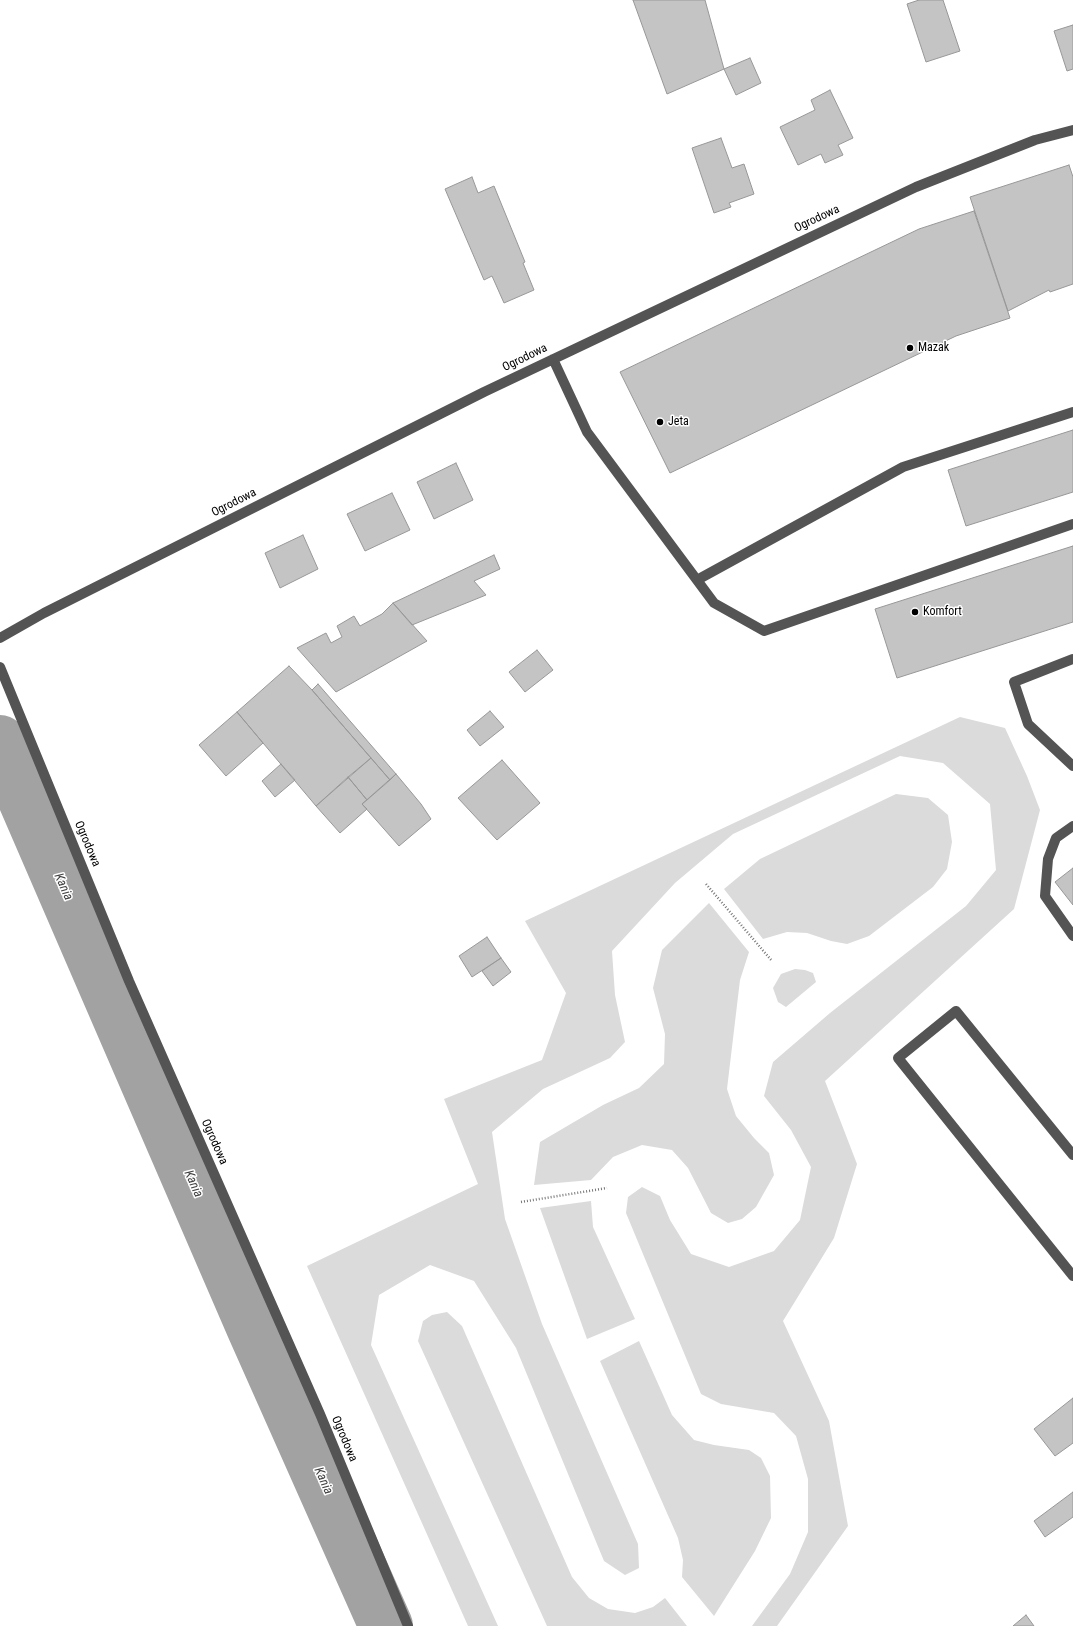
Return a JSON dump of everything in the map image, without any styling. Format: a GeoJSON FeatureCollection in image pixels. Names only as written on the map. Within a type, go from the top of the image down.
{"type":"FeatureCollection","features":[{"type":"Feature","properties":{"kind":"street","name":"Ogrodowa"},"geometry":{"type":"LineString","coordinates":[[0,638],[44,613],[484,392],[916,186],[1035,140],[1073,130]]}},
{"type":"Feature","properties":{"kind":"street"},"geometry":{"type":"LineString","coordinates":[[553,359],[587,432],[714,604],[764,630],[1073,524]]}},
{"type":"Feature","properties":{"kind":"street"},"geometry":{"type":"LineString","coordinates":[[697,580],[903,467],[1073,412]]}},
{"type":"Feature","properties":{"kind":"street"},"geometry":{"type":"LineString","coordinates":[[1073,659],[1014,682],[1028,724],[1073,766]]}},
{"type":"Feature","properties":{"kind":"street","name":"Ogrodowa"},"geometry":{"type":"LineString","coordinates":[[0,667],[129,981],[320,1414],[408,1626]]}},
{"type":"Feature","properties":{"kind":"street"},"geometry":{"type":"LineString","coordinates":[[1073,826],[1056,838],[1048,859],[1045,896],[1073,936]]}},
{"type":"Feature","properties":{"kind":"street"},"geometry":{"type":"LineString","coordinates":[[1073,1155],[956,1011],[898,1058],[1073,1276]]}},
{"type":"Feature","properties":{"kind":"path"},"geometry":{"type":"LineString","coordinates":[[706,884],[772,961]]}},
{"type":"Feature","properties":{"kind":"path"},"geometry":{"type":"LineString","coordinates":[[521,1202],[607,1188]]}},
{"type":"Feature","properties":{"kind":"shaded area"},"geometry":{"type":"Polygon","coordinates":[[[960,717],[1005,728],[1027,776],[1040,810],[1014,909],[825,1081],[857,1164],[834,1238],[783,1321],[829,1421],[848,1526],[777,1626],[752,1626],[790,1574],[808,1532],[808,1479],[796,1436],[774,1413],[721,1404],[701,1394],[626,1213],[628,1197],[642,1187],[660,1196],[670,1220],[691,1254],[729,1267],[774,1251],[800,1220],[811,1167],[791,1130],[764,1096],[773,1062],[830,1013],[966,906],[996,870],[990,804],[943,763],[900,756],[733,834],[675,883],[612,951],[615,995],[625,1042],[610,1058],[543,1089],[492,1132],[505,1219],[542,1324],[638,1544],[639,1568],[625,1575],[604,1561],[516,1348],[474,1281],[430,1265],[379,1295],[371,1345],[498,1626],[468,1626],[307,1266],[478,1184],[444,1099],[542,1060],[566,993],[525,921],[960,717]]]}},
{"type":"Feature","properties":{"kind":"shaded area"},"geometry":{"type":"Polygon","coordinates":[[[896,794],[928,798],[948,815],[952,842],[947,869],[933,887],[869,936],[847,944],[831,941],[807,933],[787,932],[763,939],[724,889],[760,859],[896,794]]]}},
{"type":"Feature","properties":{"kind":"shaded area"},"geometry":{"type":"Polygon","coordinates":[[[709,903],[749,952],[740,980],[727,1089],[736,1116],[754,1138],[769,1153],[774,1175],[756,1207],[742,1219],[728,1223],[711,1213],[688,1168],[672,1150],[642,1145],[613,1157],[591,1180],[534,1185],[540,1142],[603,1105],[639,1088],[664,1064],[665,1034],[653,988],[662,950],[709,903]]]}},
{"type":"Feature","properties":{"kind":"shaded area"},"geometry":{"type":"Polygon","coordinates":[[[795,969],[813,973],[816,982],[786,1007],[778,1002],[773,988],[781,974],[795,969]]]}},
{"type":"Feature","properties":{"kind":"shaded area"},"geometry":{"type":"Polygon","coordinates":[[[591,1201],[593,1227],[635,1319],[587,1339],[540,1208],[591,1201]]]}},
{"type":"Feature","properties":{"kind":"shaded area"},"geometry":{"type":"Polygon","coordinates":[[[447,1312],[462,1326],[572,1577],[589,1598],[608,1609],[635,1613],[653,1607],[665,1598],[687,1626],[547,1626],[418,1341],[423,1321],[432,1315],[447,1312]]]}},
{"type":"Feature","properties":{"kind":"shaded area"},"geometry":{"type":"Polygon","coordinates":[[[639,1341],[672,1415],[694,1440],[714,1445],[749,1450],[761,1458],[770,1476],[771,1518],[755,1551],[714,1616],[682,1577],[683,1560],[678,1538],[600,1361],[639,1341]]]}},
{"type":"Feature","properties":{"kind":"building"},"geometry":{"type":"Polygon","coordinates":[[[633,0],[705,0],[724,69],[667,94],[633,0]]]}},
{"type":"Feature","properties":{"kind":"building"},"geometry":{"type":"Polygon","coordinates":[[[919,0],[943,0],[960,51],[926,62],[907,4],[919,0]]]}},
{"type":"Feature","properties":{"kind":"building"},"geometry":{"type":"Polygon","coordinates":[[[1073,25],[1073,69],[1067,71],[1054,31],[1073,25]]]}},
{"type":"Feature","properties":{"kind":"building"},"geometry":{"type":"Polygon","coordinates":[[[750,58],[761,83],[736,95],[724,69],[750,58]]]}},
{"type":"Feature","properties":{"kind":"building"},"geometry":{"type":"Polygon","coordinates":[[[830,90],[853,138],[838,145],[843,155],[825,163],[821,154],[798,165],[780,127],[815,110],[811,100],[830,90]]]}},
{"type":"Feature","properties":{"kind":"building"},"geometry":{"type":"Polygon","coordinates":[[[721,138],[732,168],[744,164],[754,194],[729,203],[731,207],[714,213],[692,148],[721,138]]]}},
{"type":"Feature","properties":{"kind":"building"},"geometry":{"type":"Polygon","coordinates":[[[1069,165],[1073,177],[1073,284],[1050,292],[1049,290],[1008,311],[970,197],[1069,165]]]}},
{"type":"Feature","properties":{"kind":"building"},"geometry":{"type":"Polygon","coordinates":[[[472,177],[478,193],[494,186],[525,262],[523,263],[534,290],[504,303],[492,276],[484,280],[445,189],[472,177]]]}},
{"type":"Feature","properties":{"kind":"building"},"geometry":{"type":"Polygon","coordinates":[[[974,211],[1010,318],[956,336],[670,473],[620,372],[919,229],[974,211]]]}},
{"type":"Feature","properties":{"kind":"building"},"geometry":{"type":"Polygon","coordinates":[[[1073,430],[1073,492],[966,526],[948,470],[1073,430]]]}},
{"type":"Feature","properties":{"kind":"building"},"geometry":{"type":"Polygon","coordinates":[[[456,463],[473,500],[434,519],[417,482],[456,463]]]}},
{"type":"Feature","properties":{"kind":"building"},"geometry":{"type":"Polygon","coordinates":[[[392,493],[410,530],[365,551],[347,514],[392,493]]]}},
{"type":"Feature","properties":{"kind":"building"},"geometry":{"type":"Polygon","coordinates":[[[303,535],[318,569],[280,588],[265,553],[303,535]]]}},
{"type":"Feature","properties":{"kind":"building"},"geometry":{"type":"Polygon","coordinates":[[[1073,546],[1073,622],[897,678],[875,609],[1073,546]]]}},
{"type":"Feature","properties":{"kind":"building"},"geometry":{"type":"Polygon","coordinates":[[[494,555],[500,569],[474,581],[486,595],[412,625],[393,603],[494,555]]]}},
{"type":"Feature","properties":{"kind":"building"},"geometry":{"type":"Polygon","coordinates":[[[393,603],[427,641],[336,692],[297,648],[326,633],[331,643],[342,637],[337,626],[354,616],[360,626],[382,614],[393,603]]]}},
{"type":"Feature","properties":{"kind":"building"},"geometry":{"type":"Polygon","coordinates":[[[537,650],[553,670],[525,692],[509,672],[537,650]]]}},
{"type":"Feature","properties":{"kind":"building"},"geometry":{"type":"Polygon","coordinates":[[[289,666],[312,690],[371,758],[316,806],[237,712],[289,666]]]}},
{"type":"Feature","properties":{"kind":"building"},"geometry":{"type":"Polygon","coordinates":[[[318,684],[396,774],[390,780],[312,690],[318,684]]]}},
{"type":"Feature","properties":{"kind":"building"},"geometry":{"type":"Polygon","coordinates":[[[490,711],[504,727],[480,746],[467,730],[490,711]]]}},
{"type":"Feature","properties":{"kind":"building"},"geometry":{"type":"Polygon","coordinates":[[[237,712],[263,743],[226,776],[199,745],[237,712]]]}},
{"type":"Feature","properties":{"kind":"building"},"geometry":{"type":"Polygon","coordinates":[[[371,758],[390,780],[367,800],[348,777],[371,758]]]}},
{"type":"Feature","properties":{"kind":"building"},"geometry":{"type":"Polygon","coordinates":[[[502,760],[540,803],[497,840],[458,798],[502,760]]]}},
{"type":"Feature","properties":{"kind":"building"},"geometry":{"type":"Polygon","coordinates":[[[281,764],[295,780],[275,797],[262,781],[281,764]]]}},
{"type":"Feature","properties":{"kind":"building"},"geometry":{"type":"Polygon","coordinates":[[[396,774],[421,804],[431,819],[399,846],[362,804],[396,774]]]}},
{"type":"Feature","properties":{"kind":"building"},"geometry":{"type":"Polygon","coordinates":[[[348,777],[367,800],[362,804],[367,809],[340,833],[316,806],[348,777]]]}},
{"type":"Feature","properties":{"kind":"building"},"geometry":{"type":"Polygon","coordinates":[[[1073,868],[1073,905],[1055,882],[1073,868]]]}},
{"type":"Feature","properties":{"kind":"building"},"geometry":{"type":"Polygon","coordinates":[[[487,937],[501,958],[472,977],[459,956],[487,937]]]}},
{"type":"Feature","properties":{"kind":"building"},"geometry":{"type":"Polygon","coordinates":[[[501,958],[511,972],[493,986],[482,971],[501,958]]]}},
{"type":"Feature","properties":{"kind":"building"},"geometry":{"type":"Polygon","coordinates":[[[1073,1398],[1073,1443],[1055,1456],[1034,1429],[1073,1398]]]}},
{"type":"Feature","properties":{"kind":"building"},"geometry":{"type":"Polygon","coordinates":[[[1073,1492],[1073,1517],[1045,1537],[1034,1521],[1073,1492]]]}},
{"type":"Feature","properties":{"kind":"building"},"geometry":{"type":"Polygon","coordinates":[[[1026,1615],[1034,1626],[1013,1626],[1026,1615]]]}},
{"type":"Feature","properties":{"kind":"waterway","name":"Kania"},"geometry":{"type":"LineString","coordinates":[[0,742],[254,1329],[386,1626]]}},
{"type":"Feature","properties":{"kind":"place","name":"Mazak"},"geometry":{"type":"Point","coordinates":[910,348]}},
{"type":"Feature","properties":{"kind":"place","name":"Jeta"},"geometry":{"type":"Point","coordinates":[660,422]}},
{"type":"Feature","properties":{"kind":"place","name":"Komfort"},"geometry":{"type":"Point","coordinates":[915,612]}}]}
